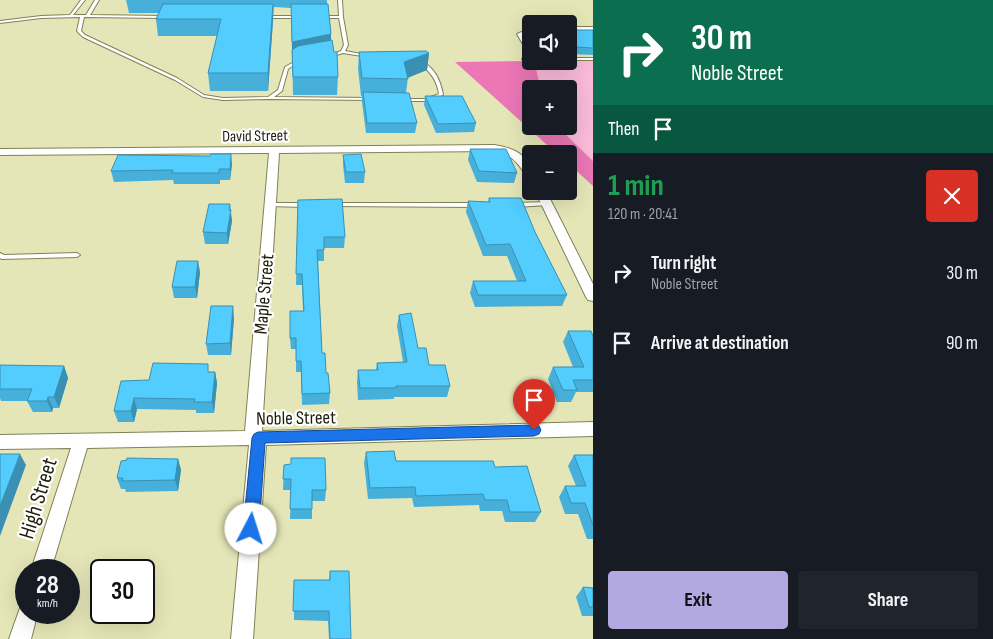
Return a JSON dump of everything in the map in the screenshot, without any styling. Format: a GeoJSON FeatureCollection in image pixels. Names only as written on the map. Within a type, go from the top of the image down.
{"type":"FeatureCollection","features":[{"type":"Feature","properties":{"kind":"street"},"geometry":{"type":"LineString","coordinates":[[577,30],[593,29]]}},
{"type":"Feature","properties":{"kind":"street","name":"David Street"},"geometry":{"type":"LineString","coordinates":[[0,152],[494,148],[509,151],[520,156],[522,159]]}},
{"type":"Feature","properties":{"kind":"street","name":"Maple Street"},"geometry":{"type":"LineString","coordinates":[[242,639],[274,150]]}},
{"type":"Feature","properties":{"kind":"street"},"geometry":{"type":"LineString","coordinates":[[544,200],[593,297]]}},
{"type":"Feature","properties":{"kind":"street","name":"Noble Street"},"geometry":{"type":"LineString","coordinates":[[0,442],[81,442],[593,429]]}},
{"type":"Feature","properties":{"kind":"street","name":"High Street"},"geometry":{"type":"LineString","coordinates":[[44,559],[81,442]]}},
{"type":"Feature","properties":{"kind":"street"},"geometry":{"type":"LineString","coordinates":[[20,639],[24,624]]}},
{"type":"Feature","properties":{"kind":"lane"},"geometry":{"type":"LineString","coordinates":[[70,16],[83,0]]}},
{"type":"Feature","properties":{"kind":"lane"},"geometry":{"type":"LineString","coordinates":[[97,0],[84,17],[79,31],[84,36],[176,79],[204,96],[223,99],[376,100]]}},
{"type":"Feature","properties":{"kind":"lane"},"geometry":{"type":"LineString","coordinates":[[340,0],[346,45],[343,52]]}},
{"type":"Feature","properties":{"kind":"lane"},"geometry":{"type":"LineString","coordinates":[[0,22],[24,18],[70,16],[165,17]]}},
{"type":"Feature","properties":{"kind":"lane"},"geometry":{"type":"LineString","coordinates":[[263,17],[302,17]]}},
{"type":"Feature","properties":{"kind":"lane"},"geometry":{"type":"LineString","coordinates":[[312,17],[341,18]]}},
{"type":"Feature","properties":{"kind":"lane"},"geometry":{"type":"LineString","coordinates":[[324,56],[343,52],[374,57]]}},
{"type":"Feature","properties":{"kind":"lane"},"geometry":{"type":"LineString","coordinates":[[269,98],[280,90],[286,68],[296,61],[305,59]]}},
{"type":"Feature","properties":{"kind":"lane"},"geometry":{"type":"LineString","coordinates":[[577,59],[593,59]]}},
{"type":"Feature","properties":{"kind":"lane"},"geometry":{"type":"LineString","coordinates":[[396,100],[425,100],[441,95],[440,84],[435,76],[429,68],[418,61]]}},
{"type":"Feature","properties":{"kind":"lane"},"geometry":{"type":"LineString","coordinates":[[508,205],[546,204]]}},
{"type":"Feature","properties":{"kind":"lane"},"geometry":{"type":"LineString","coordinates":[[270,205],[310,205]]}},
{"type":"Feature","properties":{"kind":"lane"},"geometry":{"type":"LineString","coordinates":[[330,205],[482,206]]}},
{"type":"Feature","properties":{"kind":"lane"},"geometry":{"type":"LineString","coordinates":[[0,255],[2,257],[78,255]]}},
{"type":"Feature","properties":{"kind":"shaded area"},"geometry":{"type":"Polygon","coordinates":[[[522,61],[522,70],[536,70],[539,80],[522,80],[522,122],[455,62],[522,61]]]}},
{"type":"Feature","properties":{"kind":"shaded area"},"geometry":{"type":"Polygon","coordinates":[[[577,61],[593,61],[593,161],[566,135],[577,135],[577,80],[539,80],[536,70],[577,70],[577,61]]]}},
{"type":"Feature","properties":{"kind":"shaded area"},"geometry":{"type":"Polygon","coordinates":[[[536,135],[566,135],[577,145],[547,145],[536,135]]]}},
{"type":"Feature","properties":{"kind":"shaded area"},"geometry":{"type":"Polygon","coordinates":[[[577,145],[593,161],[593,186],[577,171],[577,145]]]}},
{"type":"Feature","properties":{"kind":"building"},"geometry":{"type":"Polygon","coordinates":[[[163,4],[273,4],[268,73],[208,73],[221,19],[156,19],[163,4]]]}},
{"type":"Feature","properties":{"kind":"building"},"geometry":{"type":"Polygon","coordinates":[[[291,4],[328,4],[331,34],[292,42],[291,4]]]}},
{"type":"Feature","properties":{"kind":"building"},"geometry":{"type":"Polygon","coordinates":[[[577,30],[593,30],[593,48],[577,47],[577,30]]]}},
{"type":"Feature","properties":{"kind":"building"},"geometry":{"type":"Polygon","coordinates":[[[332,40],[334,52],[337,52],[338,77],[293,77],[292,50],[298,46],[332,40]]]}},
{"type":"Feature","properties":{"kind":"building"},"geometry":{"type":"Polygon","coordinates":[[[426,51],[429,53],[404,62],[408,79],[362,78],[359,52],[426,51]]]}},
{"type":"Feature","properties":{"kind":"building"},"geometry":{"type":"Polygon","coordinates":[[[363,92],[409,93],[417,123],[367,123],[363,92]]]}},
{"type":"Feature","properties":{"kind":"building"},"geometry":{"type":"Polygon","coordinates":[[[425,96],[462,96],[476,123],[438,124],[425,96]]]}},
{"type":"Feature","properties":{"kind":"building"},"geometry":{"type":"Polygon","coordinates":[[[470,149],[506,149],[517,173],[479,171],[470,149]]]}},
{"type":"Feature","properties":{"kind":"building"},"geometry":{"type":"Polygon","coordinates":[[[211,154],[231,154],[230,169],[219,169],[219,173],[172,173],[173,170],[111,171],[118,155],[210,156],[211,154]]]}},
{"type":"Feature","properties":{"kind":"building"},"geometry":{"type":"Polygon","coordinates":[[[361,154],[365,172],[346,172],[343,155],[361,154]]]}},
{"type":"Feature","properties":{"kind":"building"},"geometry":{"type":"Polygon","coordinates":[[[489,198],[521,198],[535,232],[567,295],[478,295],[473,281],[526,281],[510,244],[486,245],[468,201],[490,202],[489,198]]]}},
{"type":"Feature","properties":{"kind":"building"},"geometry":{"type":"Polygon","coordinates":[[[342,199],[345,237],[324,237],[324,250],[317,250],[322,353],[325,353],[330,393],[302,394],[301,361],[296,361],[296,338],[290,338],[290,311],[304,311],[302,274],[296,274],[298,200],[342,199]]]}},
{"type":"Feature","properties":{"kind":"building"},"geometry":{"type":"Polygon","coordinates":[[[209,204],[230,204],[229,210],[231,210],[227,233],[203,232],[209,204]]]}},
{"type":"Feature","properties":{"kind":"building"},"geometry":{"type":"Polygon","coordinates":[[[177,261],[198,261],[195,287],[172,287],[177,261]]]}},
{"type":"Feature","properties":{"kind":"building"},"geometry":{"type":"Polygon","coordinates":[[[211,306],[233,306],[230,343],[206,344],[211,306]]]}},
{"type":"Feature","properties":{"kind":"building"},"geometry":{"type":"Polygon","coordinates":[[[411,313],[418,348],[426,348],[429,365],[445,365],[450,386],[360,388],[358,370],[378,370],[377,363],[407,362],[399,315],[411,313]]]}},
{"type":"Feature","properties":{"kind":"building"},"geometry":{"type":"Polygon","coordinates":[[[568,331],[591,331],[593,336],[593,380],[573,380],[577,390],[563,390],[553,367],[584,367],[568,331]]]}},
{"type":"Feature","properties":{"kind":"building"},"geometry":{"type":"Polygon","coordinates":[[[153,363],[208,364],[208,372],[215,372],[212,402],[194,402],[195,399],[134,398],[131,411],[114,411],[121,381],[149,380],[153,363]]]}},
{"type":"Feature","properties":{"kind":"building"},"geometry":{"type":"Polygon","coordinates":[[[0,365],[64,366],[54,397],[48,397],[47,401],[27,401],[32,389],[0,389],[0,365]]]}},
{"type":"Feature","properties":{"kind":"building"},"geometry":{"type":"Polygon","coordinates":[[[394,451],[396,461],[493,461],[495,467],[527,466],[541,512],[510,512],[507,500],[485,500],[483,494],[416,496],[415,487],[370,488],[366,452],[394,451]]]}},
{"type":"Feature","properties":{"kind":"building"},"geometry":{"type":"Polygon","coordinates":[[[0,454],[20,454],[0,506],[0,454]]]}},
{"type":"Feature","properties":{"kind":"building"},"geometry":{"type":"Polygon","coordinates":[[[574,455],[593,455],[593,525],[585,503],[571,503],[565,486],[586,486],[574,455]]]}},
{"type":"Feature","properties":{"kind":"building"},"geometry":{"type":"Polygon","coordinates":[[[127,458],[178,459],[175,480],[122,481],[123,478],[117,478],[121,461],[127,460],[127,458]]]}},
{"type":"Feature","properties":{"kind":"building"},"geometry":{"type":"Polygon","coordinates":[[[291,458],[325,458],[326,490],[312,490],[312,509],[290,509],[291,479],[283,479],[284,465],[291,464],[291,458]]]}},
{"type":"Feature","properties":{"kind":"building"},"geometry":{"type":"Polygon","coordinates":[[[330,571],[349,571],[351,639],[330,639],[329,611],[293,611],[294,580],[330,580],[330,571]]]}},
{"type":"Feature","properties":{"kind":"building"},"geometry":{"type":"Polygon","coordinates":[[[583,587],[593,588],[593,607],[589,607],[583,587]]]}},
{"type":"Feature","properties":{"kind":"route"},"geometry":{"type":"LineString","coordinates":[[251,529],[258,438],[534,430]]}}]}
